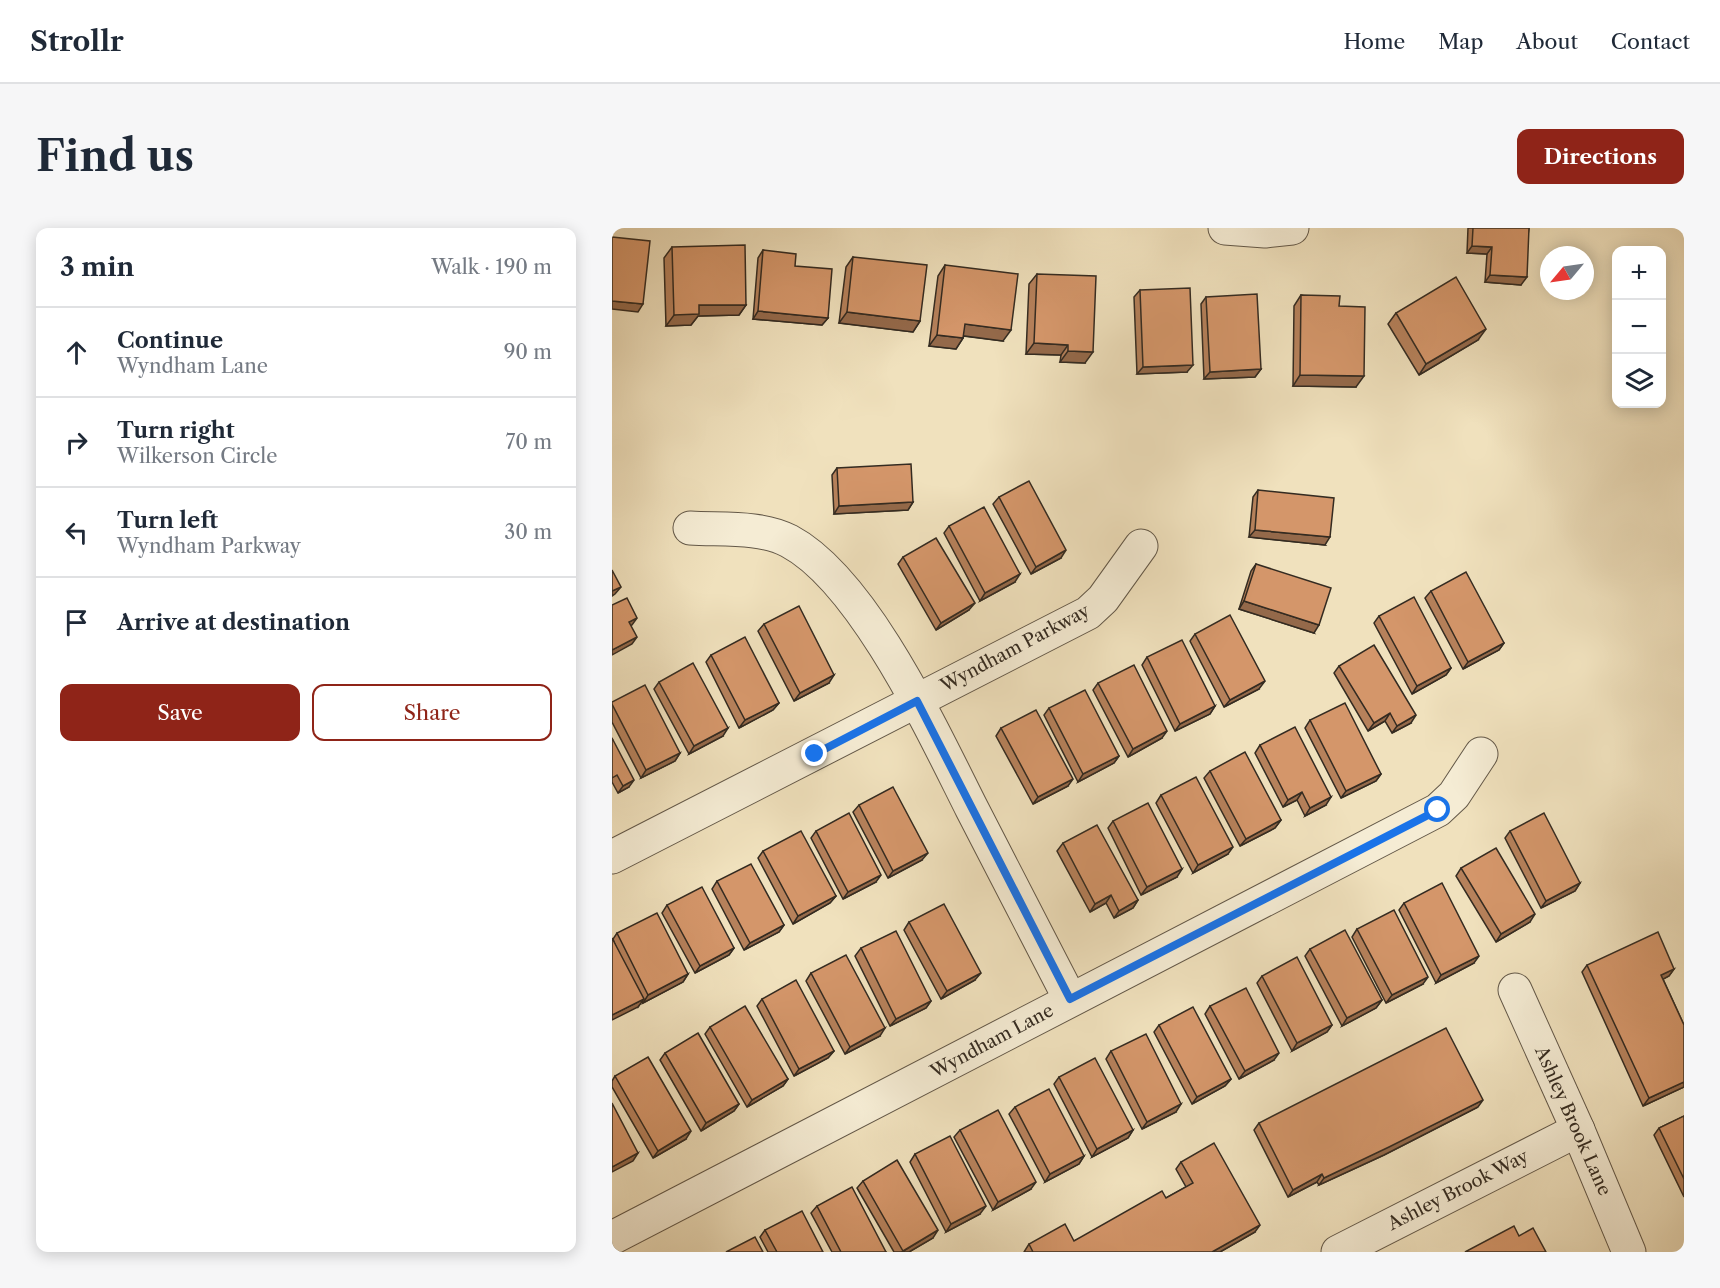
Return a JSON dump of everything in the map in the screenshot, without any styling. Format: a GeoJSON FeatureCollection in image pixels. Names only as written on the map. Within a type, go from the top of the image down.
{"type":"FeatureCollection","features":[{"type":"Feature","properties":{"kind":"street"},"geometry":{"type":"LineString","coordinates":[[1226,228],[1265,231],[1292,228]]}},
{"type":"Feature","properties":{"kind":"street"},"geometry":{"type":"LineString","coordinates":[[690,528],[757,531],[788,540],[804,550],[851,599],[917,701],[1070,999]]}},
{"type":"Feature","properties":{"kind":"street","name":"Wyndham Parkway"},"geometry":{"type":"LineString","coordinates":[[612,857],[1088,613],[1103,599],[1141,546]]}},
{"type":"Feature","properties":{"kind":"street","name":"Wyndham Lane"},"geometry":{"type":"LineString","coordinates":[[612,1238],[1438,810],[1454,795],[1481,754]]}},
{"type":"Feature","properties":{"kind":"street","name":"Ashley Brook Lane"},"geometry":{"type":"LineString","coordinates":[[1515,990],[1578,1130],[1629,1252]]}},
{"type":"Feature","properties":{"kind":"street","name":"Ashley Brook Way"},"geometry":{"type":"LineString","coordinates":[[1338,1252],[1578,1130]]}},
{"type":"Feature","properties":{"kind":"building"},"geometry":{"type":"Polygon","coordinates":[[[1473,228],[1529,228],[1527,277],[1490,275],[1492,247],[1472,246],[1473,228]]]}},
{"type":"Feature","properties":{"kind":"building"},"geometry":{"type":"Polygon","coordinates":[[[612,237],[650,241],[643,304],[612,301],[612,237]]]}},
{"type":"Feature","properties":{"kind":"building"},"geometry":{"type":"Polygon","coordinates":[[[745,245],[746,305],[699,305],[699,314],[674,315],[672,247],[745,245]]]}},
{"type":"Feature","properties":{"kind":"building"},"geometry":{"type":"Polygon","coordinates":[[[763,250],[796,254],[795,266],[832,269],[828,318],[758,311],[763,250]]]}},
{"type":"Feature","properties":{"kind":"building"},"geometry":{"type":"Polygon","coordinates":[[[853,257],[927,265],[920,321],[847,312],[853,257]]]}},
{"type":"Feature","properties":{"kind":"building"},"geometry":{"type":"Polygon","coordinates":[[[945,265],[1018,274],[1011,330],[965,324],[963,338],[937,335],[945,265]]]}},
{"type":"Feature","properties":{"kind":"building"},"geometry":{"type":"Polygon","coordinates":[[[1037,274],[1096,276],[1093,352],[1068,351],[1068,345],[1034,343],[1037,274]]]}},
{"type":"Feature","properties":{"kind":"building"},"geometry":{"type":"Polygon","coordinates":[[[1456,277],[1486,329],[1426,364],[1396,313],[1456,277]]]}},
{"type":"Feature","properties":{"kind":"building"},"geometry":{"type":"Polygon","coordinates":[[[1190,288],[1193,365],[1143,367],[1140,290],[1190,288]]]}},
{"type":"Feature","properties":{"kind":"building"},"geometry":{"type":"Polygon","coordinates":[[[1257,294],[1261,369],[1210,372],[1206,297],[1257,294]]]}},
{"type":"Feature","properties":{"kind":"building"},"geometry":{"type":"Polygon","coordinates":[[[1301,295],[1340,296],[1339,306],[1365,307],[1364,376],[1300,375],[1301,295]]]}},
{"type":"Feature","properties":{"kind":"building"},"geometry":{"type":"Polygon","coordinates":[[[911,464],[913,502],[839,506],[837,468],[911,464]]]}},
{"type":"Feature","properties":{"kind":"building"},"geometry":{"type":"Polygon","coordinates":[[[1029,481],[1066,550],[1036,567],[999,497],[1029,481]]]}},
{"type":"Feature","properties":{"kind":"building"},"geometry":{"type":"Polygon","coordinates":[[[1258,490],[1334,498],[1330,537],[1255,530],[1258,490]]]}},
{"type":"Feature","properties":{"kind":"building"},"geometry":{"type":"Polygon","coordinates":[[[984,507],[1020,574],[985,593],[949,526],[984,507]]]}},
{"type":"Feature","properties":{"kind":"building"},"geometry":{"type":"Polygon","coordinates":[[[936,538],[975,603],[941,623],[903,557],[936,538]]]}},
{"type":"Feature","properties":{"kind":"building"},"geometry":{"type":"Polygon","coordinates":[[[1256,564],[1331,588],[1319,625],[1244,601],[1256,564]]]}},
{"type":"Feature","properties":{"kind":"building"},"geometry":{"type":"Polygon","coordinates":[[[612,570],[621,587],[612,591],[612,570]]]}},
{"type":"Feature","properties":{"kind":"building"},"geometry":{"type":"Polygon","coordinates":[[[1466,572],[1504,643],[1468,662],[1431,591],[1466,572]]]}},
{"type":"Feature","properties":{"kind":"building"},"geometry":{"type":"Polygon","coordinates":[[[1414,597],[1451,668],[1417,686],[1379,616],[1414,597]]]}},
{"type":"Feature","properties":{"kind":"building"},"geometry":{"type":"Polygon","coordinates":[[[627,598],[637,618],[629,622],[637,637],[612,650],[612,605],[627,598]]]}},
{"type":"Feature","properties":{"kind":"building"},"geometry":{"type":"Polygon","coordinates":[[[799,606],[834,675],[800,693],[764,624],[799,606]]]}},
{"type":"Feature","properties":{"kind":"building"},"geometry":{"type":"Polygon","coordinates":[[[1230,615],[1265,681],[1230,700],[1195,634],[1230,615]]]}},
{"type":"Feature","properties":{"kind":"building"},"geometry":{"type":"Polygon","coordinates":[[[745,637],[779,703],[745,720],[711,655],[745,637]]]}},
{"type":"Feature","properties":{"kind":"building"},"geometry":{"type":"Polygon","coordinates":[[[1182,640],[1215,706],[1180,724],[1147,657],[1182,640]]]}},
{"type":"Feature","properties":{"kind":"building"},"geometry":{"type":"Polygon","coordinates":[[[1374,645],[1416,715],[1397,726],[1390,713],[1374,723],[1339,666],[1374,645]]]}},
{"type":"Feature","properties":{"kind":"building"},"geometry":{"type":"Polygon","coordinates":[[[693,663],[728,728],[694,746],[659,682],[693,663]]]}},
{"type":"Feature","properties":{"kind":"building"},"geometry":{"type":"Polygon","coordinates":[[[1134,665],[1167,731],[1133,749],[1098,683],[1134,665]]]}},
{"type":"Feature","properties":{"kind":"building"},"geometry":{"type":"Polygon","coordinates":[[[645,685],[680,753],[646,770],[612,704],[645,685]]]}},
{"type":"Feature","properties":{"kind":"building"},"geometry":{"type":"Polygon","coordinates":[[[1085,690],[1119,756],[1083,774],[1049,708],[1085,690]]]}},
{"type":"Feature","properties":{"kind":"building"},"geometry":{"type":"Polygon","coordinates":[[[1345,703],[1381,774],[1346,791],[1310,720],[1345,703]]]}},
{"type":"Feature","properties":{"kind":"building"},"geometry":{"type":"Polygon","coordinates":[[[1036,710],[1073,779],[1038,797],[1001,728],[1036,710]]]}},
{"type":"Feature","properties":{"kind":"building"},"geometry":{"type":"Polygon","coordinates":[[[1295,727],[1331,797],[1310,808],[1302,792],[1288,800],[1260,745],[1295,727]]]}},
{"type":"Feature","properties":{"kind":"building"},"geometry":{"type":"Polygon","coordinates":[[[612,738],[634,780],[623,786],[617,775],[612,778],[612,738]]]}},
{"type":"Feature","properties":{"kind":"building"},"geometry":{"type":"Polygon","coordinates":[[[1245,752],[1281,820],[1246,839],[1210,771],[1245,752]]]}},
{"type":"Feature","properties":{"kind":"building"},"geometry":{"type":"Polygon","coordinates":[[[1196,777],[1233,847],[1198,865],[1161,795],[1196,777]]]}},
{"type":"Feature","properties":{"kind":"building"},"geometry":{"type":"Polygon","coordinates":[[[893,787],[928,853],[893,871],[859,805],[893,787]]]}},
{"type":"Feature","properties":{"kind":"building"},"geometry":{"type":"Polygon","coordinates":[[[1148,803],[1182,869],[1147,887],[1113,821],[1148,803]]]}},
{"type":"Feature","properties":{"kind":"building"},"geometry":{"type":"Polygon","coordinates":[[[849,813],[881,875],[848,892],[816,831],[849,813]]]}},
{"type":"Feature","properties":{"kind":"building"},"geometry":{"type":"Polygon","coordinates":[[[1544,813],[1580,883],[1546,901],[1510,831],[1544,813]]]}},
{"type":"Feature","properties":{"kind":"building"},"geometry":{"type":"Polygon","coordinates":[[[1097,825],[1138,900],[1119,911],[1111,895],[1095,904],[1063,843],[1097,825]]]}},
{"type":"Feature","properties":{"kind":"building"},"geometry":{"type":"Polygon","coordinates":[[[801,831],[836,896],[798,916],[763,851],[801,831]]]}},
{"type":"Feature","properties":{"kind":"building"},"geometry":{"type":"Polygon","coordinates":[[[1496,848],[1535,914],[1501,934],[1461,868],[1496,848]]]}},
{"type":"Feature","properties":{"kind":"building"},"geometry":{"type":"Polygon","coordinates":[[[751,864],[784,925],[750,943],[717,881],[751,864]]]}},
{"type":"Feature","properties":{"kind":"building"},"geometry":{"type":"Polygon","coordinates":[[[1442,883],[1479,956],[1441,975],[1404,903],[1442,883]]]}},
{"type":"Feature","properties":{"kind":"building"},"geometry":{"type":"Polygon","coordinates":[[[702,887],[734,948],[700,966],[667,905],[702,887]]]}},
{"type":"Feature","properties":{"kind":"building"},"geometry":{"type":"Polygon","coordinates":[[[944,904],[981,973],[947,991],[909,922],[944,904]]]}},
{"type":"Feature","properties":{"kind":"building"},"geometry":{"type":"Polygon","coordinates":[[[1394,910],[1428,977],[1392,995],[1357,929],[1394,910]]]}},
{"type":"Feature","properties":{"kind":"building"},"geometry":{"type":"Polygon","coordinates":[[[657,913],[688,974],[648,995],[617,933],[657,913]]]}},
{"type":"Feature","properties":{"kind":"building"},"geometry":{"type":"Polygon","coordinates":[[[1345,930],[1382,1000],[1347,1018],[1310,949],[1345,930]]]}},
{"type":"Feature","properties":{"kind":"building"},"geometry":{"type":"Polygon","coordinates":[[[896,931],[931,1001],[896,1019],[861,948],[896,931]]]}},
{"type":"Feature","properties":{"kind":"building"},"geometry":{"type":"Polygon","coordinates":[[[1658,932],[1674,969],[1661,975],[1684,1025],[1684,1082],[1649,1098],[1587,965],[1658,932]]]}},
{"type":"Feature","properties":{"kind":"building"},"geometry":{"type":"Polygon","coordinates":[[[612,938],[644,999],[612,1015],[612,938]]]}},
{"type":"Feature","properties":{"kind":"building"},"geometry":{"type":"Polygon","coordinates":[[[846,955],[885,1028],[850,1047],[811,973],[846,955]]]}},
{"type":"Feature","properties":{"kind":"building"},"geometry":{"type":"Polygon","coordinates":[[[1297,957],[1332,1025],[1297,1043],[1262,976],[1297,957]]]}},
{"type":"Feature","properties":{"kind":"building"},"geometry":{"type":"Polygon","coordinates":[[[796,980],[834,1051],[799,1069],[762,999],[796,980]]]}},
{"type":"Feature","properties":{"kind":"building"},"geometry":{"type":"Polygon","coordinates":[[[1246,988],[1279,1053],[1245,1071],[1210,1006],[1246,988]]]}},
{"type":"Feature","properties":{"kind":"building"},"geometry":{"type":"Polygon","coordinates":[[[745,1006],[788,1079],[752,1100],[710,1027],[745,1006]]]}},
{"type":"Feature","properties":{"kind":"building"},"geometry":{"type":"Polygon","coordinates":[[[1193,1007],[1231,1079],[1197,1097],[1159,1025],[1193,1007]]]}},
{"type":"Feature","properties":{"kind":"building"},"geometry":{"type":"Polygon","coordinates":[[[1446,1028],[1483,1100],[1324,1178],[1322,1174],[1293,1190],[1259,1123],[1446,1028]]]}},
{"type":"Feature","properties":{"kind":"building"},"geometry":{"type":"Polygon","coordinates":[[[698,1033],[739,1104],[706,1123],[665,1053],[698,1033]]]}},
{"type":"Feature","properties":{"kind":"building"},"geometry":{"type":"Polygon","coordinates":[[[1146,1034],[1181,1104],[1147,1122],[1111,1051],[1146,1034]]]}},
{"type":"Feature","properties":{"kind":"building"},"geometry":{"type":"Polygon","coordinates":[[[648,1057],[691,1131],[658,1151],[615,1076],[648,1057]]]}},
{"type":"Feature","properties":{"kind":"building"},"geometry":{"type":"Polygon","coordinates":[[[1095,1058],[1133,1130],[1097,1149],[1059,1077],[1095,1058]]]}},
{"type":"Feature","properties":{"kind":"building"},"geometry":{"type":"Polygon","coordinates":[[[1049,1089],[1084,1156],[1050,1174],[1015,1107],[1049,1089]]]}},
{"type":"Feature","properties":{"kind":"building"},"geometry":{"type":"Polygon","coordinates":[[[612,1103],[638,1153],[612,1167],[612,1103]]]}},
{"type":"Feature","properties":{"kind":"building"},"geometry":{"type":"Polygon","coordinates":[[[998,1110],[1036,1182],[998,1202],[960,1130],[998,1110]]]}},
{"type":"Feature","properties":{"kind":"building"},"geometry":{"type":"Polygon","coordinates":[[[1684,1116],[1684,1179],[1659,1128],[1684,1116]]]}},
{"type":"Feature","properties":{"kind":"building"},"geometry":{"type":"Polygon","coordinates":[[[950,1136],[986,1206],[951,1224],[915,1154],[950,1136]]]}},
{"type":"Feature","properties":{"kind":"building"},"geometry":{"type":"Polygon","coordinates":[[[1214,1143],[1260,1225],[1212,1252],[1033,1252],[1029,1244],[1065,1224],[1074,1241],[1162,1191],[1166,1198],[1193,1183],[1181,1162],[1214,1143]]]}},
{"type":"Feature","properties":{"kind":"building"},"geometry":{"type":"Polygon","coordinates":[[[897,1160],[938,1230],[903,1251],[863,1181],[897,1160]]]}},
{"type":"Feature","properties":{"kind":"building"},"geometry":{"type":"Polygon","coordinates":[[[852,1187],[886,1252],[841,1252],[817,1206],[852,1187]]]}},
{"type":"Feature","properties":{"kind":"building"},"geometry":{"type":"Polygon","coordinates":[[[802,1211],[823,1252],[777,1252],[765,1230],[802,1211]]]}},
{"type":"Feature","properties":{"kind":"building"},"geometry":{"type":"Polygon","coordinates":[[[1514,1226],[1519,1236],[1533,1228],[1546,1252],[1465,1252],[1514,1226]]]}},
{"type":"Feature","properties":{"kind":"building"},"geometry":{"type":"Polygon","coordinates":[[[755,1237],[763,1252],[726,1252],[755,1237]]]}},
{"type":"Feature","properties":{"kind":"route"},"geometry":{"type":"LineString","coordinates":[[815,754],[917,701],[1070,999],[1438,810]]}}]}
